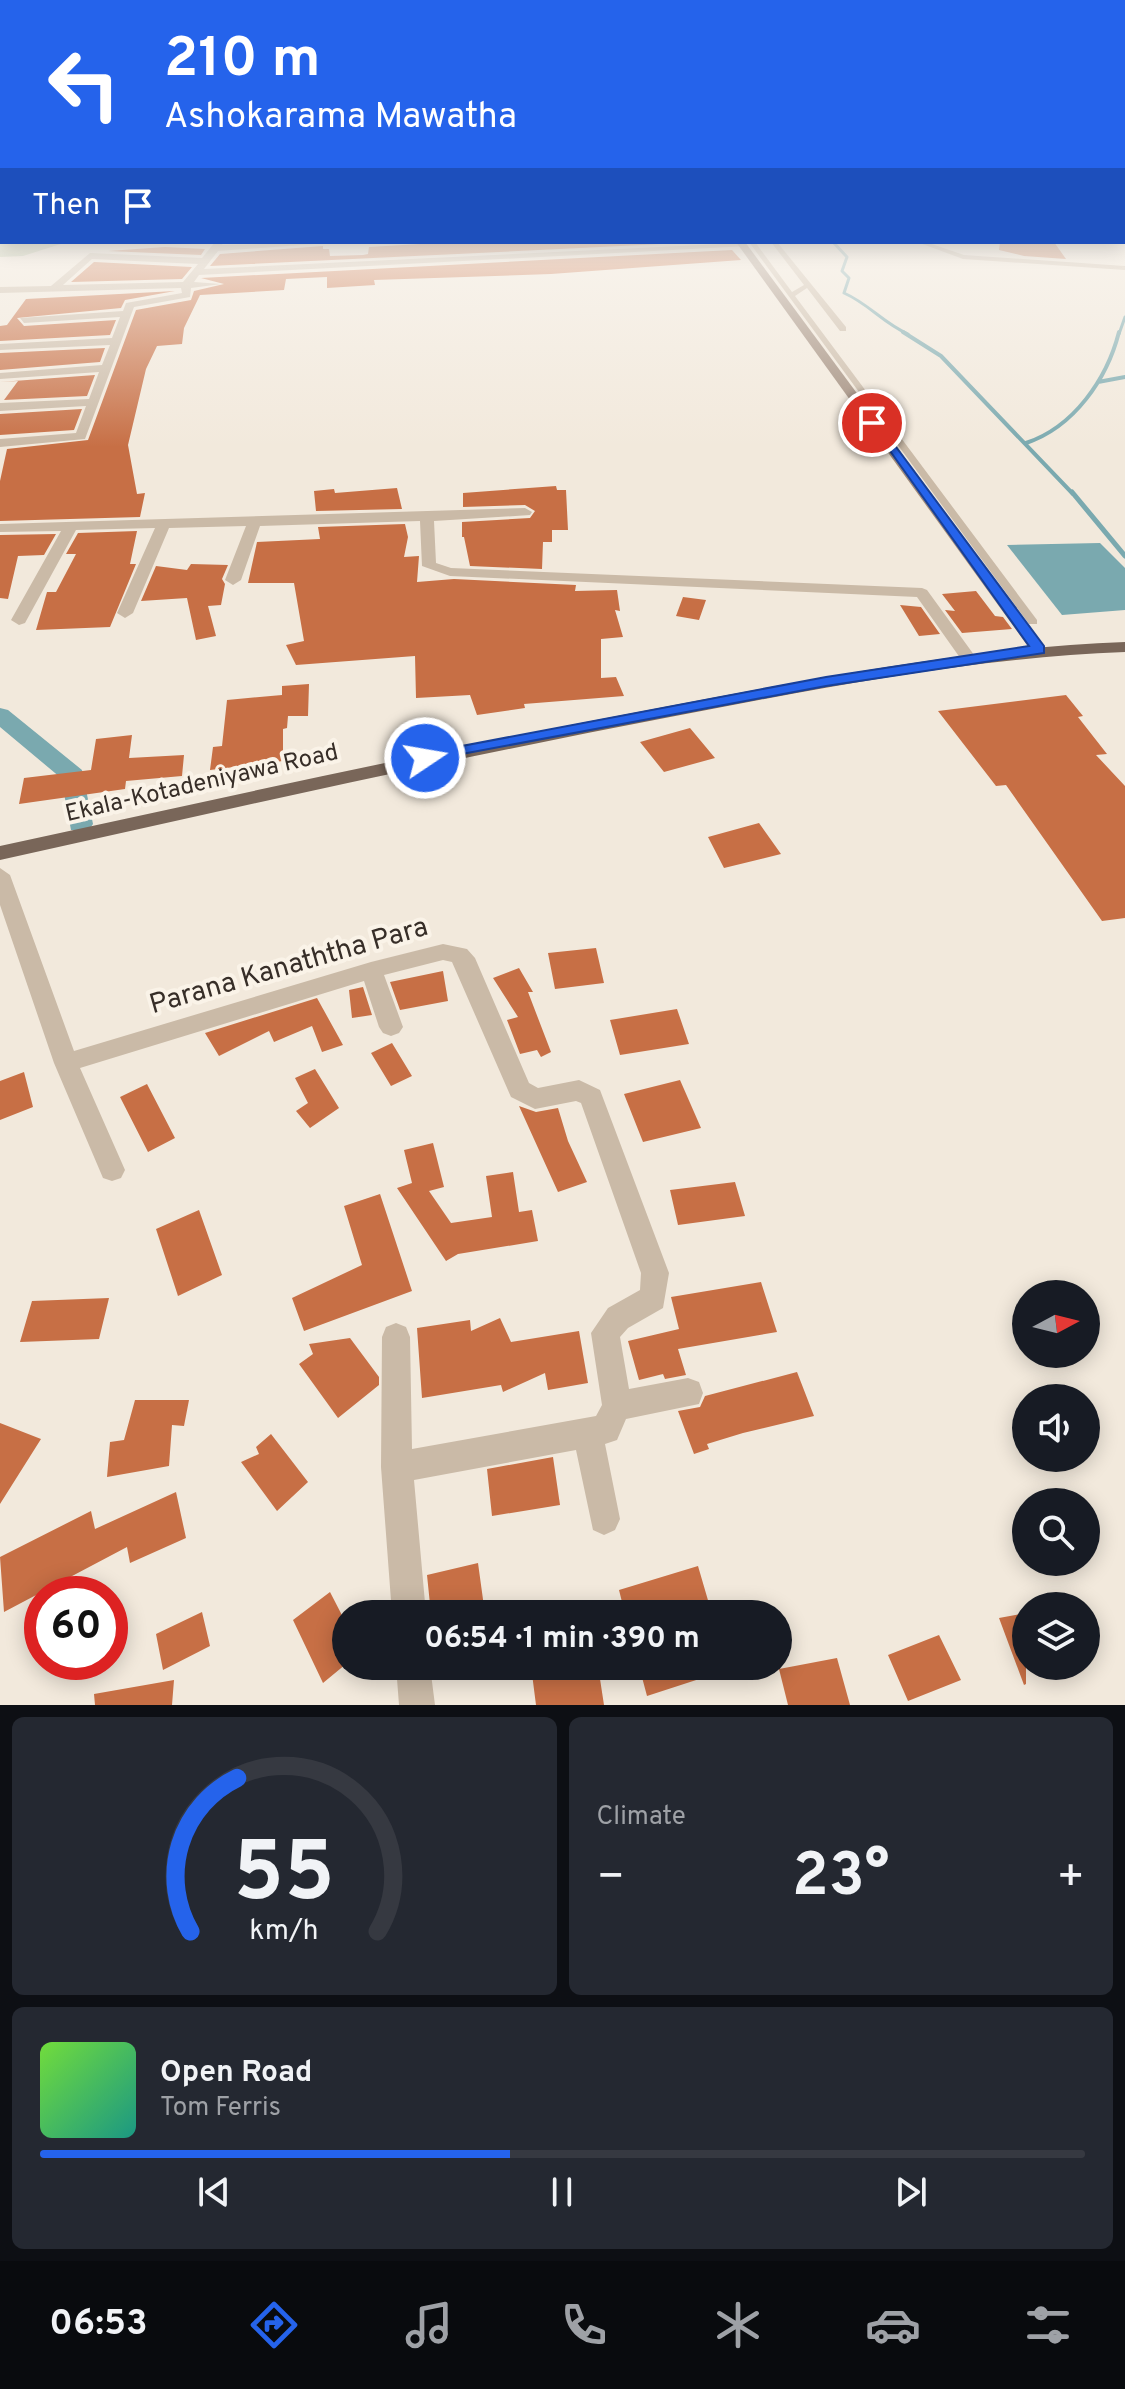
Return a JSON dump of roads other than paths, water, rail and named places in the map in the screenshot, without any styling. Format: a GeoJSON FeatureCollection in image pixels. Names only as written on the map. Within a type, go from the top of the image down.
{"type":"FeatureCollection","features":[{"type":"Feature","properties":{"kind":"main road","name":"Ekala-Kotadeniyawa Road"},"geometry":{"type":"LineString","coordinates":[[0,853],[455,752],[826,681],[1038,649],[1125,647]]}},
{"type":"Feature","properties":{"kind":"street"},"geometry":{"type":"LineString","coordinates":[[51,291],[55,288]]}},
{"type":"Feature","properties":{"kind":"street"},"geometry":{"type":"LineString","coordinates":[[0,290],[128,288]]}},
{"type":"Feature","properties":{"kind":"street"},"geometry":{"type":"LineString","coordinates":[[0,443],[81,436],[130,305],[187,295],[186,288]]}},
{"type":"Feature","properties":{"kind":"street"},"geometry":{"type":"LineString","coordinates":[[777,288],[1038,649]]}},
{"type":"Feature","properties":{"kind":"street"},"geometry":{"type":"LineString","coordinates":[[24,320],[126,314]]}},
{"type":"Feature","properties":{"kind":"street"},"geometry":{"type":"LineString","coordinates":[[0,347],[116,341]]}},
{"type":"Feature","properties":{"kind":"street"},"geometry":{"type":"LineString","coordinates":[[0,376],[107,368]]}},
{"type":"Feature","properties":{"kind":"street"},"geometry":{"type":"LineString","coordinates":[[0,407],[94,402]]}},
{"type":"Feature","properties":{"kind":"street"},"geometry":{"type":"LineString","coordinates":[[0,528],[525,512]]}},
{"type":"Feature","properties":{"kind":"street"},"geometry":{"type":"LineString","coordinates":[[427,517],[429,566],[450,572],[922,593],[969,659]]}},
{"type":"Feature","properties":{"kind":"street"},"geometry":{"type":"LineString","coordinates":[[233,580],[254,522]]}},
{"type":"Feature","properties":{"kind":"street"},"geometry":{"type":"LineString","coordinates":[[125,613],[164,524]]}},
{"type":"Feature","properties":{"kind":"street"},"geometry":{"type":"LineString","coordinates":[[19,620],[71,526]]}},
{"type":"Feature","properties":{"kind":"street"},"geometry":{"type":"LineString","coordinates":[[0,875],[66,1063],[112,1170]]}},
{"type":"Feature","properties":{"kind":"street","name":"Parana Kanaththa Para"},"geometry":{"type":"LineString","coordinates":[[66,1063],[371,970],[443,952],[459,955],[467,964],[520,1090],[535,1099],[579,1090],[591,1097],[655,1273],[653,1298],[618,1318],[605,1333],[617,1406]]}},
{"type":"Feature","properties":{"kind":"street"},"geometry":{"type":"LineString","coordinates":[[371,970],[391,1027]]}},
{"type":"Feature","properties":{"kind":"street"},"geometry":{"type":"LineString","coordinates":[[396,1337],[397,1467],[408,1600]]}},
{"type":"Feature","properties":{"kind":"street"},"geometry":{"type":"LineString","coordinates":[[397,1467],[606,1429],[617,1406],[688,1393]]}},
{"type":"Feature","properties":{"kind":"street"},"geometry":{"type":"LineString","coordinates":[[588,1433],[604,1519]]}},
{"type":"Feature","properties":{"kind":"street"},"geometry":{"type":"LineString","coordinates":[[414,1680],[417,1705]]}},
{"type":"Feature","properties":{"kind":"lane"},"geometry":{"type":"LineString","coordinates":[[785,288],[1033,622]]}},
{"type":"Feature","properties":{"kind":"lane"},"geometry":{"type":"LineString","coordinates":[[792,295],[804,288]]}},
{"type":"Feature","properties":{"kind":"lane"},"geometry":{"type":"LineString","coordinates":[[810,288],[843,329]]}},
{"type":"Feature","properties":{"kind":"water"},"geometry":{"type":"Polygon","coordinates":[[[1100,543],[1125,568],[1125,610],[1062,615],[1007,545],[1100,543]]]}},
{"type":"Feature","properties":{"kind":"waterway"},"geometry":{"type":"LineString","coordinates":[[846,288],[844,293],[908,334]]}},
{"type":"Feature","properties":{"kind":"waterway"},"geometry":{"type":"LineString","coordinates":[[1119,334],[1125,317]]}},
{"type":"Feature","properties":{"kind":"waterway"},"geometry":{"type":"LineString","coordinates":[[903,332],[941,356],[1073,494]]}},
{"type":"Feature","properties":{"kind":"waterway"},"geometry":{"type":"LineString","coordinates":[[1098,382],[1119,332]]}},
{"type":"Feature","properties":{"kind":"waterway"},"geometry":{"type":"LineString","coordinates":[[1098,382],[1125,377]]}},
{"type":"Feature","properties":{"kind":"waterway"},"geometry":{"type":"LineString","coordinates":[[1026,443],[1059,426],[1098,382]]}},
{"type":"Feature","properties":{"kind":"waterway"},"geometry":{"type":"LineString","coordinates":[[1072,492],[1125,556]]}},
{"type":"Feature","properties":{"kind":"waterway"},"geometry":{"type":"LineString","coordinates":[[0,715],[73,775],[80,824]]}}]}
